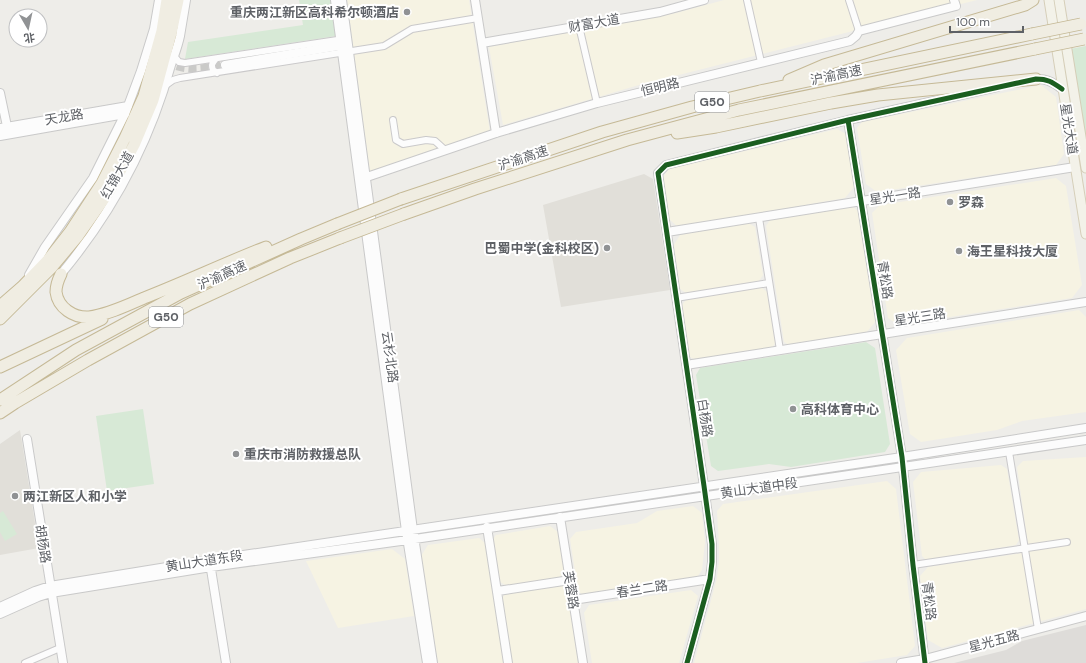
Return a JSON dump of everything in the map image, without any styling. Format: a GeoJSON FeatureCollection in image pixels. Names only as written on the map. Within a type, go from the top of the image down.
{"type":"FeatureCollection","features":[{"type":"Feature","properties":{"kind":"highway","name":"红锦大道"},"geometry":{"type":"LineString","coordinates":[[0,306],[22,287],[48,260],[70,232],[102,183],[144,96],[162,31],[167,0]]}},
{"type":"Feature","properties":{"kind":"highway","name":"红锦大道"},"geometry":{"type":"LineString","coordinates":[[0,319],[52,267],[77,237],[110,190],[134,145],[153,100],[171,33],[178,0]]}},
{"type":"Feature","properties":{"kind":"highway"},"geometry":{"type":"LineString","coordinates":[[760,91],[824,65],[1024,5],[1033,0]]}},
{"type":"Feature","properties":{"kind":"highway","name":"沪渝高速"},"geometry":{"type":"LineString","coordinates":[[0,400],[76,350],[181,293],[301,239],[401,199],[602,132],[692,107],[760,91],[1084,23]]}},
{"type":"Feature","properties":{"kind":"highway","name":"沪渝高速"},"geometry":{"type":"LineString","coordinates":[[0,415],[15,403],[88,360],[190,304],[290,258],[404,214],[475,189],[627,140],[739,110],[1085,39]]}},
{"type":"Feature","properties":{"kind":"highway"},"geometry":{"type":"LineString","coordinates":[[627,140],[716,127],[831,103],[878,95],[1036,79]]}},
{"type":"Feature","properties":{"kind":"highway"},"geometry":{"type":"LineString","coordinates":[[61,274],[56,284],[56,293],[65,309],[77,316],[85,317],[101,315],[124,307],[268,246],[301,239]]}},
{"type":"Feature","properties":{"kind":"highway"},"geometry":{"type":"LineString","coordinates":[[0,368],[152,295]]}},
{"type":"Feature","properties":{"kind":"main road","name":"星光大道"},"geometry":{"type":"LineString","coordinates":[[1049,0],[1086,234]]}},
{"type":"Feature","properties":{"kind":"main road","name":"星光大道"},"geometry":{"type":"LineString","coordinates":[[1061,3],[1086,168]]}},
{"type":"Feature","properties":{"kind":"street"},"geometry":{"type":"LineString","coordinates":[[153,12],[155,0]]}},
{"type":"Feature","properties":{"kind":"street","name":"红锦大道"},"geometry":{"type":"LineString","coordinates":[[22,287],[46,247],[93,178],[125,114],[141,71],[154,29],[159,0]]}},
{"type":"Feature","properties":{"kind":"street","name":"红锦大道"},"geometry":{"type":"LineString","coordinates":[[61,274],[100,221],[129,172],[142,146],[166,85],[179,37],[186,0]]}},
{"type":"Feature","properties":{"kind":"street"},"geometry":{"type":"LineString","coordinates":[[335,0],[344,45]]}},
{"type":"Feature","properties":{"kind":"street"},"geometry":{"type":"LineString","coordinates":[[342,0],[344,45]]}},
{"type":"Feature","properties":{"kind":"street"},"geometry":{"type":"LineString","coordinates":[[475,0],[496,133]]}},
{"type":"Feature","properties":{"kind":"street","name":"财富大道"},"geometry":{"type":"LineString","coordinates":[[482,43],[660,12],[674,4],[704,0]]}},
{"type":"Feature","properties":{"kind":"street"},"geometry":{"type":"LineString","coordinates":[[747,0],[761,62]]}},
{"type":"Feature","properties":{"kind":"street"},"geometry":{"type":"LineString","coordinates":[[849,0],[859,31]]}},
{"type":"Feature","properties":{"kind":"street","name":"恒明路"},"geometry":{"type":"LineString","coordinates":[[362,179],[496,133],[597,103],[850,41],[859,31],[956,6],[954,0]]}},
{"type":"Feature","properties":{"kind":"street"},"geometry":{"type":"LineString","coordinates":[[174,56],[179,62],[185,63],[344,45],[384,46],[412,29],[478,18]]}},
{"type":"Feature","properties":{"kind":"street"},"geometry":{"type":"LineString","coordinates":[[579,26],[597,103]]}},
{"type":"Feature","properties":{"kind":"street"},"geometry":{"type":"LineString","coordinates":[[225,65],[344,45]]}},
{"type":"Feature","properties":{"kind":"street"},"geometry":{"type":"LineString","coordinates":[[166,85],[173,80],[217,73],[344,45]]}},
{"type":"Feature","properties":{"kind":"street","name":"云杉北路"},"geometry":{"type":"LineString","coordinates":[[344,45],[427,663]]}},
{"type":"Feature","properties":{"kind":"street"},"geometry":{"type":"LineString","coordinates":[[216,59],[212,62],[211,66],[217,73]]}},
{"type":"Feature","properties":{"kind":"street"},"geometry":{"type":"LineString","coordinates":[[202,61],[206,64],[208,74]]}},
{"type":"Feature","properties":{"kind":"street"},"geometry":{"type":"LineString","coordinates":[[848,120],[1036,79],[1045,79],[1062,89]]}},
{"type":"Feature","properties":{"kind":"street"},"geometry":{"type":"LineString","coordinates":[[0,93],[4,131]]}},
{"type":"Feature","properties":{"kind":"street","name":"天龙路"},"geometry":{"type":"LineString","coordinates":[[4,131],[128,106]]}},
{"type":"Feature","properties":{"kind":"street","name":"天龙路"},"geometry":{"type":"LineString","coordinates":[[4,131],[125,114]]}},
{"type":"Feature","properties":{"kind":"street"},"geometry":{"type":"LineString","coordinates":[[393,120],[396,140],[403,144],[426,140],[435,141],[445,150]]}},
{"type":"Feature","properties":{"kind":"street","name":"白杨路"},"geometry":{"type":"LineString","coordinates":[[687,663],[710,579],[712,544],[658,174],[666,165],[848,120]]}},
{"type":"Feature","properties":{"kind":"street","name":"青松路"},"geometry":{"type":"LineString","coordinates":[[848,120],[902,457],[925,661]]}},
{"type":"Feature","properties":{"kind":"street","name":"星光一路"},"geometry":{"type":"LineString","coordinates":[[667,232],[1075,167]]}},
{"type":"Feature","properties":{"kind":"street"},"geometry":{"type":"LineString","coordinates":[[759,218],[780,350]]}},
{"type":"Feature","properties":{"kind":"street"},"geometry":{"type":"LineString","coordinates":[[676,298],[769,283]]}},
{"type":"Feature","properties":{"kind":"street","name":"星光三路"},"geometry":{"type":"LineString","coordinates":[[686,365],[1086,302]]}},
{"type":"Feature","properties":{"kind":"street","name":"黄山大道中段"},"geometry":{"type":"LineString","coordinates":[[410,530],[902,457],[1086,428]]}},
{"type":"Feature","properties":{"kind":"street","name":"胡杨路"},"geometry":{"type":"LineString","coordinates":[[27,438],[63,663]]}},
{"type":"Feature","properties":{"kind":"street","name":"黄山大道中段"},"geometry":{"type":"LineString","coordinates":[[411,539],[1086,440]]}},
{"type":"Feature","properties":{"kind":"street"},"geometry":{"type":"LineString","coordinates":[[1009,452],[1038,630]]}},
{"type":"Feature","properties":{"kind":"street","name":"芙蓉路"},"geometry":{"type":"LineString","coordinates":[[560,517],[583,663]]}},
{"type":"Feature","properties":{"kind":"street"},"geometry":{"type":"LineString","coordinates":[[487,527],[508,663]]}},
{"type":"Feature","properties":{"kind":"street","name":"黄山大道东段"},"geometry":{"type":"LineString","coordinates":[[0,607],[35,591],[51,590],[211,564],[410,530]]}},
{"type":"Feature","properties":{"kind":"street","name":"云杉北路"},"geometry":{"type":"LineString","coordinates":[[411,539],[433,663]]}},
{"type":"Feature","properties":{"kind":"street","name":"黄山大道东段"},"geometry":{"type":"LineString","coordinates":[[211,564],[411,539]]}},
{"type":"Feature","properties":{"kind":"street"},"geometry":{"type":"LineString","coordinates":[[913,565],[1066,542]]}},
{"type":"Feature","properties":{"kind":"street"},"geometry":{"type":"LineString","coordinates":[[211,564],[226,663]]}},
{"type":"Feature","properties":{"kind":"street","name":"春兰二路"},"geometry":{"type":"LineString","coordinates":[[573,600],[710,579]]}},
{"type":"Feature","properties":{"kind":"street"},"geometry":{"type":"LineString","coordinates":[[498,591],[570,580]]}},
{"type":"Feature","properties":{"kind":"street","name":"黄山大道东段"},"geometry":{"type":"LineString","coordinates":[[0,614],[51,590]]}},
{"type":"Feature","properties":{"kind":"street","name":"星光五路"},"geometry":{"type":"LineString","coordinates":[[901,663],[925,661],[1086,616]]}},
{"type":"Feature","properties":{"kind":"street"},"geometry":{"type":"LineString","coordinates":[[25,663],[60,648]]}},
{"type":"Feature","properties":{"kind":"shaded area"},"geometry":{"type":"Polygon","coordinates":[[[347,0],[469,0],[490,132],[370,173],[347,0]]]}},
{"type":"Feature","properties":{"kind":"shaded area"},"geometry":{"type":"Polygon","coordinates":[[[724,0],[977,0],[639,85],[503,125],[489,47],[676,13],[724,0]]]}},
{"type":"Feature","properties":{"kind":"shaded area"},"geometry":{"type":"Polygon","coordinates":[[[1041,85],[1056,97],[1064,154],[1056,165],[877,192],[866,184],[857,128],[862,122],[1041,85]]]}},
{"type":"Feature","properties":{"kind":"shaded area"},"geometry":{"type":"Polygon","coordinates":[[[837,129],[846,134],[854,187],[845,198],[678,227],[669,219],[663,177],[669,169],[837,129]]]}},
{"type":"Feature","properties":{"kind":"shaded area","name":"巴蜀中学(金科校区)"},"geometry":{"type":"Polygon","coordinates":[[[644,174],[653,179],[670,290],[561,307],[543,205],[644,174]]]}},
{"type":"Feature","properties":{"kind":"shaded area"},"geometry":{"type":"Polygon","coordinates":[[[1056,178],[1066,186],[1082,285],[1072,298],[898,325],[888,318],[872,213],[880,205],[1056,178]]]}},
{"type":"Feature","properties":{"kind":"shaded area"},"geometry":{"type":"Polygon","coordinates":[[[852,206],[858,211],[875,322],[866,333],[789,345],[784,342],[766,226],[770,220],[852,206]]]}},
{"type":"Feature","properties":{"kind":"shaded area"},"geometry":{"type":"Polygon","coordinates":[[[748,223],[755,227],[763,275],[759,281],[686,293],[680,289],[674,245],[680,235],[748,223]]]}},
{"type":"Feature","properties":{"kind":"shaded area"},"geometry":{"type":"Polygon","coordinates":[[[760,287],[769,293],[776,342],[772,348],[696,360],[688,356],[681,306],[687,299],[760,287]]]}},
{"type":"Feature","properties":{"kind":"shaded area"},"geometry":{"type":"Polygon","coordinates":[[[1079,310],[1086,317],[1086,412],[1022,421],[997,430],[921,442],[910,434],[896,350],[907,338],[1079,310]]]}},
{"type":"Feature","properties":{"kind":"shaded area","name":"两江新区人和小学"},"geometry":{"type":"Polygon","coordinates":[[[20,430],[39,548],[0,555],[0,444],[20,430]]]}},
{"type":"Feature","properties":{"kind":"shaded area"},"geometry":{"type":"Polygon","coordinates":[[[1086,457],[1086,609],[942,648],[928,640],[920,576],[928,567],[1029,552],[1017,467],[1023,461],[1086,457]]]}},
{"type":"Feature","properties":{"kind":"shaded area"},"geometry":{"type":"Polygon","coordinates":[[[1001,465],[1007,469],[1019,540],[1016,545],[926,560],[922,556],[913,482],[921,472],[1001,465]]]}},
{"type":"Feature","properties":{"kind":"shaded area"},"geometry":{"type":"Polygon","coordinates":[[[887,481],[896,489],[915,646],[907,655],[857,663],[694,663],[717,578],[719,546],[717,511],[723,504],[887,481]]]}},
{"type":"Feature","properties":{"kind":"shaded area"},"geometry":{"type":"Polygon","coordinates":[[[693,506],[702,513],[705,542],[702,570],[697,577],[583,595],[578,591],[570,539],[576,532],[637,523],[657,511],[693,506]]]}},
{"type":"Feature","properties":{"kind":"shaded area"},"geometry":{"type":"Polygon","coordinates":[[[550,526],[558,532],[564,572],[560,577],[507,586],[500,582],[493,539],[496,535],[550,526]]]}},
{"type":"Feature","properties":{"kind":"shaded area"},"geometry":{"type":"Polygon","coordinates":[[[479,538],[485,543],[504,663],[438,663],[421,556],[428,545],[479,538]]]}},
{"type":"Feature","properties":{"kind":"shaded area"},"geometry":{"type":"Polygon","coordinates":[[[392,549],[405,559],[414,616],[338,628],[306,561],[392,549]]]}},
{"type":"Feature","properties":{"kind":"shaded area"},"geometry":{"type":"Polygon","coordinates":[[[560,584],[567,589],[578,663],[512,663],[502,598],[506,593],[560,584]]]}},
{"type":"Feature","properties":{"kind":"shaded area"},"geometry":{"type":"Polygon","coordinates":[[[691,590],[698,596],[679,663],[592,663],[584,613],[589,605],[691,590]]]}},
{"type":"Feature","properties":{"kind":"shaded area"},"geometry":{"type":"Polygon","coordinates":[[[1086,625],[1086,663],[954,663],[1006,650],[1022,641],[1086,625]]]}},
{"type":"Feature","properties":{"kind":"green space"},"geometry":{"type":"Polygon","coordinates":[[[299,0],[331,0],[336,36],[185,59],[188,42],[303,25],[299,0]]]}},
{"type":"Feature","properties":{"kind":"green space"},"geometry":{"type":"Polygon","coordinates":[[[1086,46],[1086,145],[1070,49],[1086,46]]]}},
{"type":"Feature","properties":{"kind":"green space","name":"高科体育中心"},"geometry":{"type":"Polygon","coordinates":[[[866,342],[875,348],[890,444],[885,452],[791,467],[769,464],[718,471],[711,466],[696,375],[700,368],[866,342]]]}},
{"type":"Feature","properties":{"kind":"green space"},"geometry":{"type":"Polygon","coordinates":[[[143,409],[154,484],[107,491],[96,416],[143,409]]]}},
{"type":"Feature","properties":{"kind":"green space"},"geometry":{"type":"Polygon","coordinates":[[[3,511],[17,534],[5,541],[0,532],[0,513],[3,511]]]}},
{"type":"Feature","properties":{"kind":"tunnel"},"geometry":{"type":"LineString","coordinates":[[166,61],[180,67],[195,69],[225,65]]}},
{"type":"Feature","properties":{"kind":"cycle path"},"geometry":{"type":"LineString","coordinates":[[687,663],[710,579],[712,544],[658,173],[666,165],[848,120],[1036,79],[1050,81],[1062,89]]}},
{"type":"Feature","properties":{"kind":"cycle path"},"geometry":{"type":"LineString","coordinates":[[848,120],[902,457],[925,663]]}},
{"type":"Feature","properties":{"kind":"place","name":"重庆两江新区高科希尔顿酒店"},"geometry":{"type":"Point","coordinates":[407,12]}},
{"type":"Feature","properties":{"kind":"place","name":"罗森"},"geometry":{"type":"Point","coordinates":[950,202]}},
{"type":"Feature","properties":{"kind":"place","name":"巴蜀中学(金科校区)"},"geometry":{"type":"Point","coordinates":[607,248]}},
{"type":"Feature","properties":{"kind":"place","name":"海王星科技大厦"},"geometry":{"type":"Point","coordinates":[959,251]}},
{"type":"Feature","properties":{"kind":"place","name":"高科体育中心"},"geometry":{"type":"Point","coordinates":[793,409]}},
{"type":"Feature","properties":{"kind":"place","name":"重庆市消防救援总队"},"geometry":{"type":"Point","coordinates":[236,454]}},
{"type":"Feature","properties":{"kind":"place","name":"两江新区人和小学"},"geometry":{"type":"Point","coordinates":[15,496]}}]}
